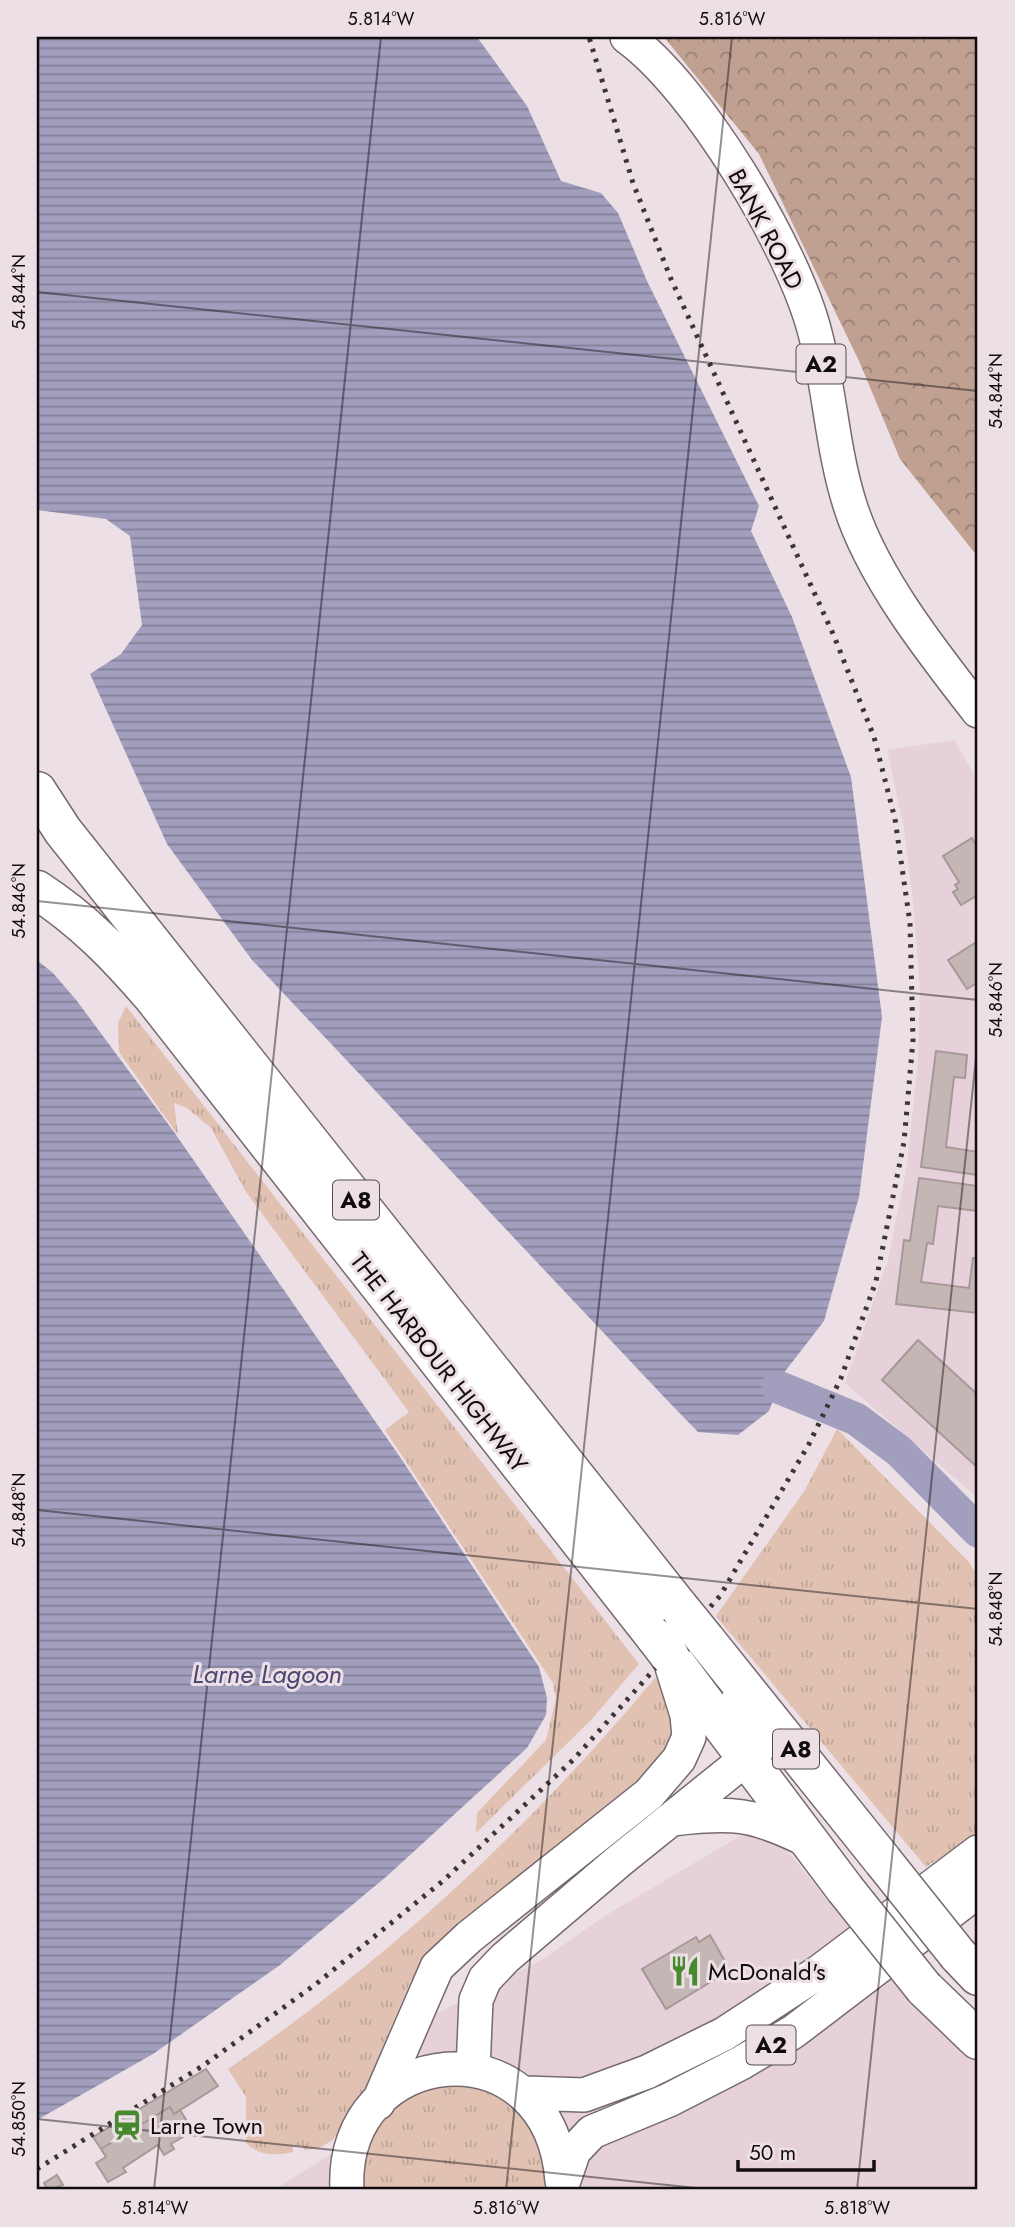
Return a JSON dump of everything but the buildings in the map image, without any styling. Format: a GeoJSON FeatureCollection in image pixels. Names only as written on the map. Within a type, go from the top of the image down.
{"type":"FeatureCollection","features":[{"type":"Feature","properties":{"kind":"highway","name":"A8"},"geometry":{"type":"LineString","coordinates":[[37,792],[64,831],[610,1520],[749,1758],[807,1840],[924,1988],[978,2040]]}},
{"type":"Feature","properties":{"kind":"highway","name":"THE HARBOUR HIGHWAY"},"geometry":{"type":"LineString","coordinates":[[37,890],[84,922],[106,942],[679,1634]]}},
{"type":"Feature","properties":{"kind":"highway","name":"A8"},"geometry":{"type":"LineString","coordinates":[[679,1634],[883,1861],[968,1965]]}},
{"type":"Feature","properties":{"kind":"main road","name":"BANK ROAD"},"geometry":{"type":"LineString","coordinates":[[627,37],[673,78],[698,113],[770,225],[794,271],[815,332],[844,481],[863,539],[936,657],[978,711]]}},
{"type":"Feature","properties":{"kind":"main road"},"geometry":{"type":"LineString","coordinates":[[378,2103],[437,1967],[469,1937],[649,1794],[679,1759],[689,1737],[679,1634]]}},
{"type":"Feature","properties":{"kind":"main road"},"geometry":{"type":"LineString","coordinates":[[472,2070],[476,2000],[485,1979],[505,1958],[749,1758]]}},
{"type":"Feature","properties":{"kind":"main road"},"geometry":{"type":"LineString","coordinates":[[672,1819],[718,1813],[740,1815],[769,1821],[807,1840]]}},
{"type":"Feature","properties":{"kind":"main road","name":"A2"},"geometry":{"type":"LineString","coordinates":[[525,2093],[584,2095],[647,2072],[724,2034],[819,1972],[978,1852]]}},
{"type":"Feature","properties":{"kind":"main road","name":"A2"},"geometry":{"type":"LineString","coordinates":[[562,2187],[574,2151],[592,2132],[669,2099],[741,2063],[793,2032],[978,1891]]}},
{"type":"Feature","properties":{"kind":"main road","name":"A2"},"geometry":{"type":"LineString","coordinates":[[347,2190],[346,2168],[351,2143],[361,2120],[378,2103],[421,2073],[447,2068],[472,2070],[494,2076],[525,2093],[551,2128],[560,2154],[562,2187]]}},
{"type":"Feature","properties":{"kind":"shaded area"},"geometry":{"type":"Polygon","coordinates":[[[954,740],[974,774],[974,792],[978,799],[978,1498],[845,1383],[888,1260],[907,1166],[918,1062],[920,990],[914,910],[904,828],[887,750],[954,740]]]}},
{"type":"Feature","properties":{"kind":"shaded area"},"geometry":{"type":"Polygon","coordinates":[[[754,1828],[778,1839],[897,1987],[978,2052],[978,2190],[274,2190],[342,2147],[392,2036],[540,1961],[608,1914],[754,1828]]]}},
{"type":"Feature","properties":{"kind":"green space"},"geometry":{"type":"Polygon","coordinates":[[[664,37],[978,37],[978,557],[900,459],[859,361],[759,154],[664,37]]]}},
{"type":"Feature","properties":{"kind":"green space"},"geometry":{"type":"Polygon","coordinates":[[[126,1006],[639,1664],[592,1719],[476,1833],[477,1813],[546,1740],[556,1699],[553,1683],[385,1430],[409,1412],[246,1192],[211,1128],[187,1108],[174,1103],[178,1135],[119,1052],[118,1023],[126,1006]]]}},
{"type":"Feature","properties":{"kind":"green space"},"geometry":{"type":"Polygon","coordinates":[[[837,1429],[968,1561],[978,1576],[978,1834],[926,1867],[716,1616],[805,1490],[837,1429]]]}},
{"type":"Feature","properties":{"kind":"green space"},"geometry":{"type":"Polygon","coordinates":[[[655,1678],[664,1688],[672,1716],[672,1736],[665,1752],[642,1779],[444,1938],[411,1980],[366,2086],[333,2140],[319,2148],[304,2150],[303,2146],[293,2146],[293,2152],[274,2154],[262,2153],[246,2143],[246,2097],[228,2069],[344,1983],[401,1937],[455,1888],[559,1786],[655,1678]]]}},
{"type":"Feature","properties":{"kind":"green space"},"geometry":{"type":"Polygon","coordinates":[[[444,2083],[475,2084],[504,2096],[544,2141],[549,2190],[361,2190],[365,2155],[375,2124],[401,2100],[444,2083]]]}},
{"type":"Feature","properties":{"kind":"water"},"geometry":{"type":"Polygon","coordinates":[[[37,37],[477,37],[527,106],[561,181],[601,193],[618,213],[647,281],[759,506],[751,531],[792,617],[851,777],[882,1017],[859,1197],[824,1321],[783,1374],[769,1411],[738,1435],[698,1432],[666,1399],[252,960],[167,844],[90,674],[121,654],[142,625],[130,536],[106,519],[37,510],[37,37]]]}},
{"type":"Feature","properties":{"kind":"water","name":"Larne Lagoon"},"geometry":{"type":"Polygon","coordinates":[[[37,960],[53,973],[77,1001],[174,1132],[402,1460],[539,1667],[547,1698],[546,1715],[527,1748],[387,1876],[280,1965],[153,2054],[37,2120],[37,960]]]}},
{"type":"Feature","properties":{"kind":"waterway"},"geometry":{"type":"LineString","coordinates":[[778,1387],[856,1419],[899,1451],[978,1531]]}},
{"type":"Feature","properties":{"kind":"railway"},"geometry":{"type":"LineString","coordinates":[[37,2169],[204,2065],[316,1984],[444,1880],[573,1760],[720,1596],[809,1444],[841,1378],[876,1281],[904,1142],[913,1040],[910,923],[895,819],[874,737],[834,636],[671,279],[633,183],[589,37]]}},
{"type":"Feature","properties":{"kind":"place","name":"McDonald's"},"geometry":{"type":"Point","coordinates":[685,1971]}},
{"type":"Feature","properties":{"kind":"place","name":"Larne Town"},"geometry":{"type":"Point","coordinates":[127,2125]}}]}
